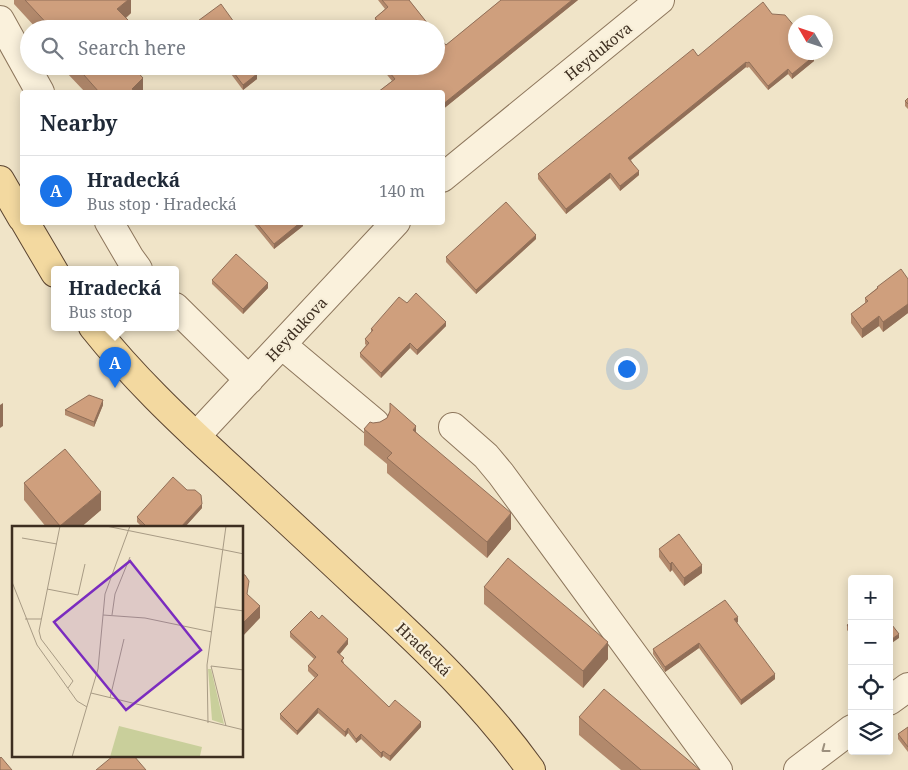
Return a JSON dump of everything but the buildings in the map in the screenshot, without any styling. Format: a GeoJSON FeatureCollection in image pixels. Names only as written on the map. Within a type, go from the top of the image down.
{"type":"FeatureCollection","features":[{"type":"Feature","properties":{"kind":"main road"},"geometry":{"type":"LineString","coordinates":[[0,180],[20,215]]}},
{"type":"Feature","properties":{"kind":"main road"},"geometry":{"type":"LineString","coordinates":[[27,225],[51,266]]}},
{"type":"Feature","properties":{"kind":"main road","name":"Hradecká"},"geometry":{"type":"LineString","coordinates":[[96,331],[150,392],[422,646],[470,694],[532,770]]}},
{"type":"Feature","properties":{"kind":"street","name":"Heydukova"},"geometry":{"type":"LineString","coordinates":[[445,176],[660,0]]}},
{"type":"Feature","properties":{"kind":"street"},"geometry":{"type":"LineString","coordinates":[[0,20],[20,56]]}},
{"type":"Feature","properties":{"kind":"street"},"geometry":{"type":"LineString","coordinates":[[31,75],[39,90]]}},
{"type":"Feature","properties":{"kind":"street"},"geometry":{"type":"LineString","coordinates":[[111,225],[136,266]]}},
{"type":"Feature","properties":{"kind":"street","name":"Heydukova"},"geometry":{"type":"LineString","coordinates":[[196,436],[393,225]]}},
{"type":"Feature","properties":{"kind":"street"},"geometry":{"type":"LineString","coordinates":[[179,311],[248,380]]}},
{"type":"Feature","properties":{"kind":"street"},"geometry":{"type":"LineString","coordinates":[[282,344],[376,423]]}},
{"type":"Feature","properties":{"kind":"street"},"geometry":{"type":"LineString","coordinates":[[454,427],[486,456],[505,480],[718,770]]}},
{"type":"Feature","properties":{"kind":"street"},"geometry":{"type":"LineString","coordinates":[[893,698],[908,687]]}},
{"type":"Feature","properties":{"kind":"street"},"geometry":{"type":"LineString","coordinates":[[798,770],[848,732]]}},
{"type":"Feature","properties":{"kind":"place","name":"Hradecká"},"geometry":{"type":"Point","coordinates":[115,388]}}]}
